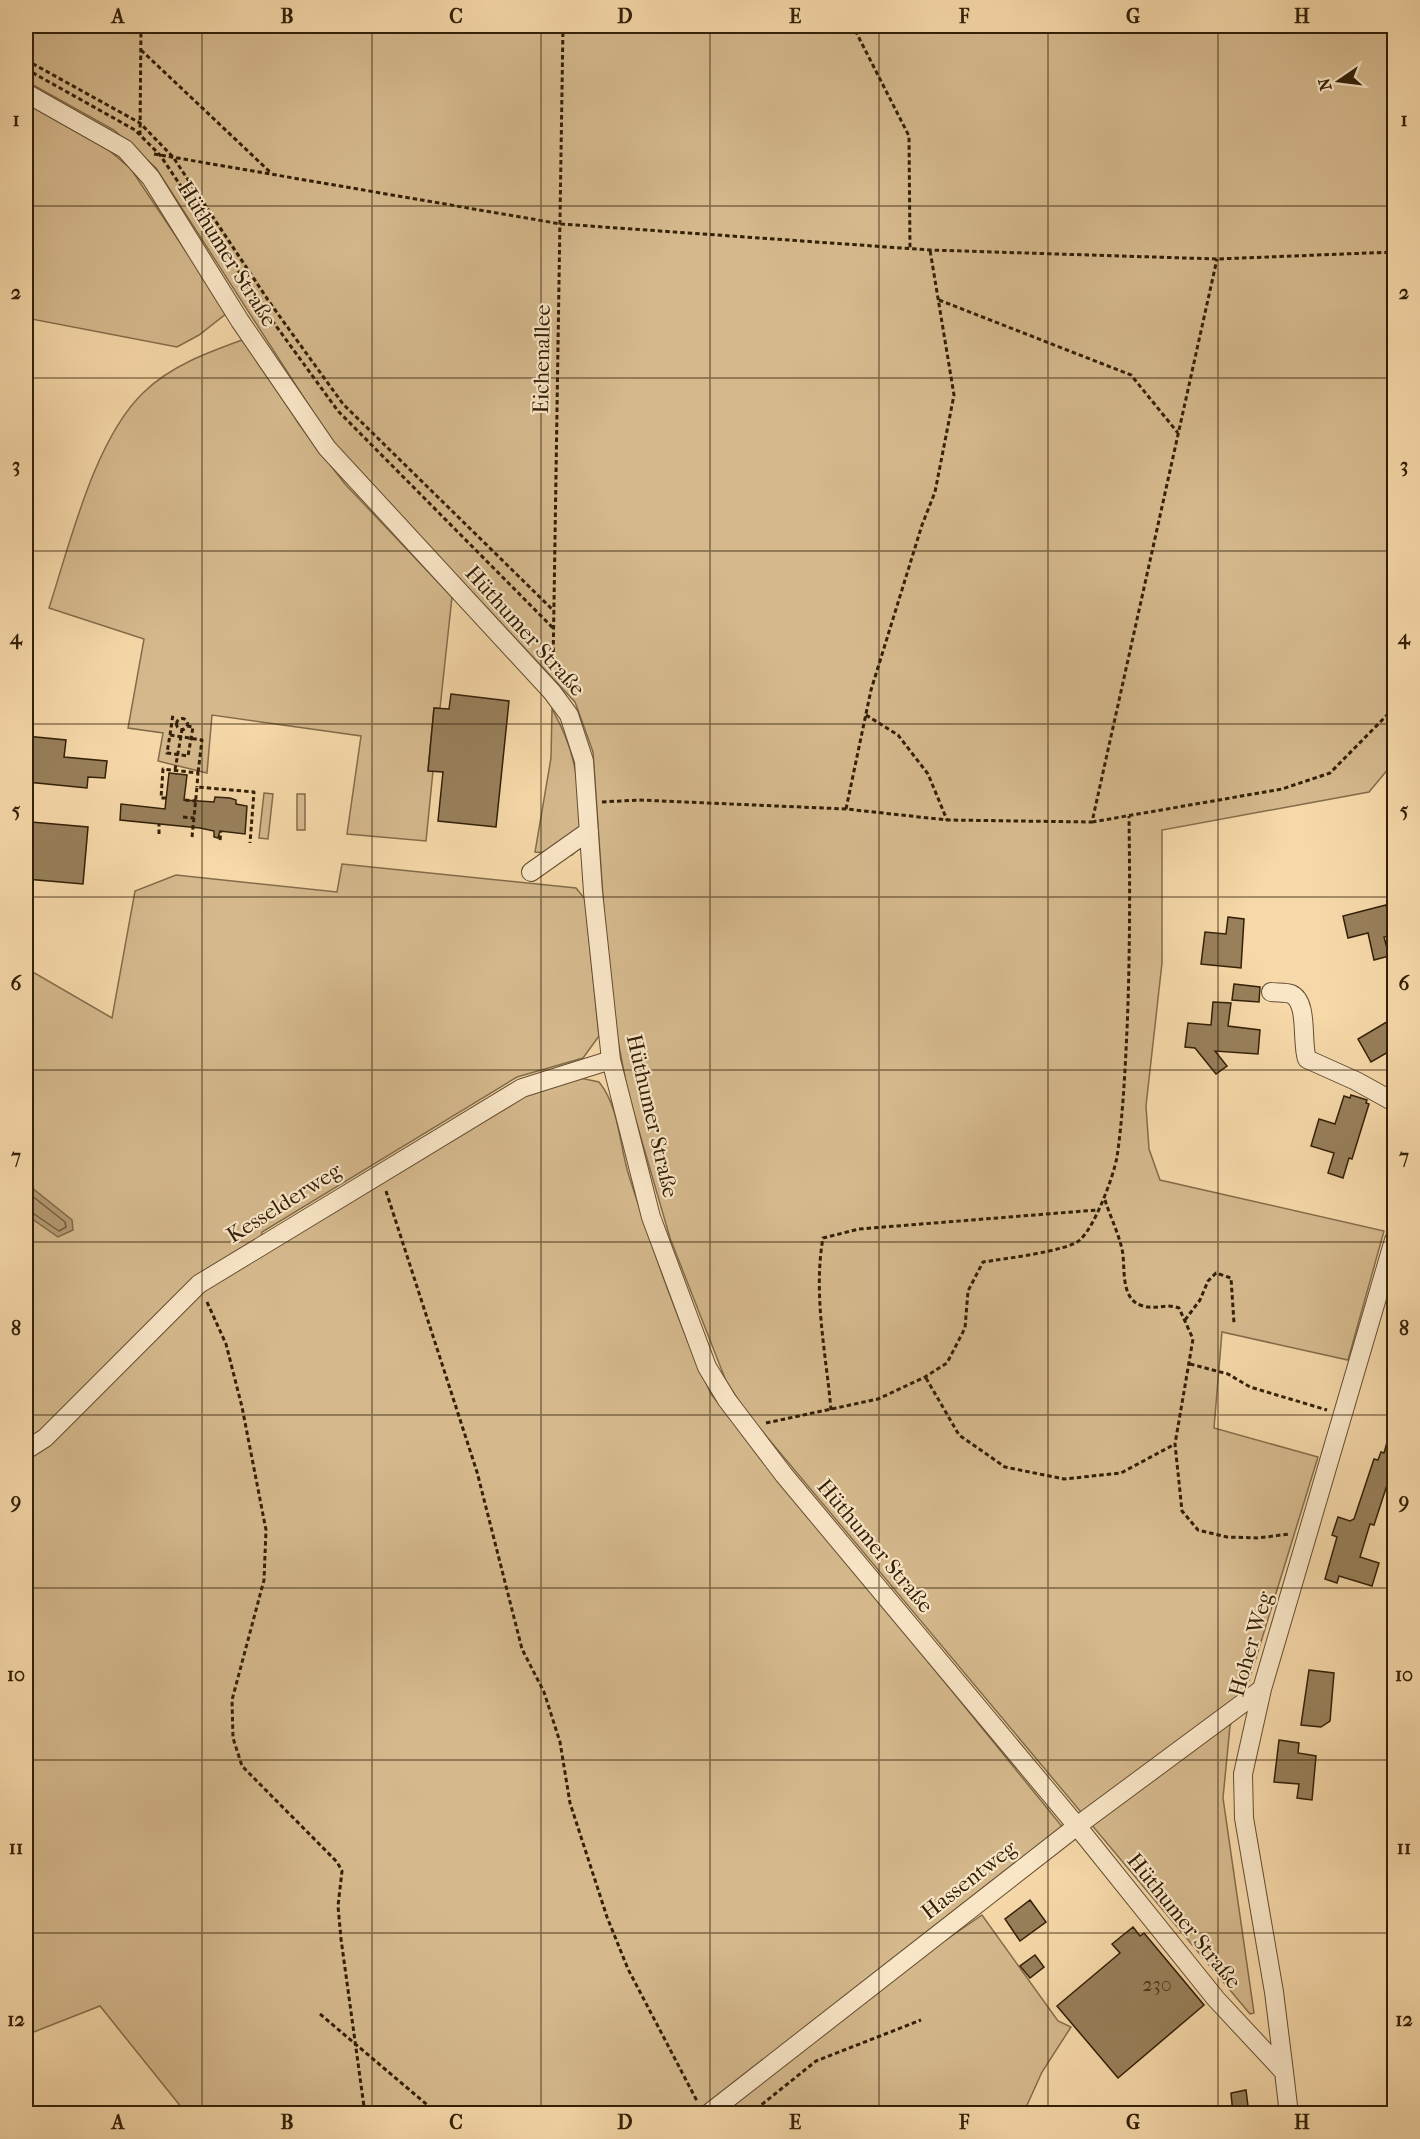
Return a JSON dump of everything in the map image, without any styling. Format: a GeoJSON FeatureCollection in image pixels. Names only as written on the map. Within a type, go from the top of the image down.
{"type":"FeatureCollection","features":[{"type":"Feature","properties":{"kind":"street","name":"Hüthumer Straße"},"geometry":{"type":"LineString","coordinates":[[26,93],[125,149],[151,178],[240,321],[327,448],[552,692],[569,716],[584,760],[611,1060],[651,1217],[707,1367],[784,1475],[1077,1826],[1216,1999],[1284,2072]]}},
{"type":"Feature","properties":{"kind":"street"},"geometry":{"type":"LineString","coordinates":[[531,872],[589,831]]}},
{"type":"Feature","properties":{"kind":"street"},"geometry":{"type":"LineString","coordinates":[[1271,993],[1290,994],[1298,1000],[1302,1008],[1307,1059],[1356,1080],[1395,1102]]}},
{"type":"Feature","properties":{"kind":"street","name":"Kesselderweg"},"geometry":{"type":"LineString","coordinates":[[26,1450],[45,1438],[199,1284],[380,1172],[522,1088],[611,1060]]}},
{"type":"Feature","properties":{"kind":"street","name":"Hoher Weg"},"geometry":{"type":"LineString","coordinates":[[1284,2072],[1274,1992],[1244,1818],[1242,1774],[1262,1689],[1395,1240]]}},
{"type":"Feature","properties":{"kind":"street","name":"Hassentweg"},"geometry":{"type":"LineString","coordinates":[[704,2109],[1262,1689]]}},
{"type":"Feature","properties":{"kind":"street"},"geometry":{"type":"LineString","coordinates":[[1284,2072],[1289,2114]]}},
{"type":"Feature","properties":{"kind":"path"},"geometry":{"type":"LineString","coordinates":[[140,135],[141,26]]}},
{"type":"Feature","properties":{"kind":"path","name":"Eichenallee"},"geometry":{"type":"LineString","coordinates":[[552,692],[563,26]]}},
{"type":"Feature","properties":{"kind":"path"},"geometry":{"type":"LineString","coordinates":[[825,26],[856,32],[909,136],[910,249]]}},
{"type":"Feature","properties":{"kind":"path"},"geometry":{"type":"LineString","coordinates":[[141,50],[272,174]]}},
{"type":"Feature","properties":{"kind":"path"},"geometry":{"type":"LineString","coordinates":[[26,60],[140,123],[172,157],[270,303],[343,404],[554,611]]}},
{"type":"Feature","properties":{"kind":"path"},"geometry":{"type":"LineString","coordinates":[[26,69],[140,135],[160,155],[262,308],[338,411],[554,628]]}},
{"type":"Feature","properties":{"kind":"path"},"geometry":{"type":"LineString","coordinates":[[125,149],[561,224],[910,249],[1217,260],[1395,252]]}},
{"type":"Feature","properties":{"kind":"path"},"geometry":{"type":"LineString","coordinates":[[846,809],[878,668],[922,525],[935,492],[954,395],[930,250]]}},
{"type":"Feature","properties":{"kind":"path"},"geometry":{"type":"LineString","coordinates":[[1092,822],[1217,260]]}},
{"type":"Feature","properties":{"kind":"path"},"geometry":{"type":"LineString","coordinates":[[938,300],[1131,375],[1178,433]]}},
{"type":"Feature","properties":{"kind":"path"},"geometry":{"type":"LineString","coordinates":[[587,801],[639,800],[846,809],[947,820],[1092,822],[1282,789],[1330,772],[1395,708]]}},
{"type":"Feature","properties":{"kind":"path"},"geometry":{"type":"LineString","coordinates":[[173,714],[167,753],[178,755],[188,756],[193,727],[187,726],[182,730],[180,736],[178,755],[176,772]]}},
{"type":"Feature","properties":{"kind":"path"},"geometry":{"type":"LineString","coordinates":[[866,715],[898,735],[922,766],[947,820]]}},
{"type":"Feature","properties":{"kind":"path"},"geometry":{"type":"LineString","coordinates":[[172,724],[177,724],[182,719],[187,722],[187,726]]}},
{"type":"Feature","properties":{"kind":"path"},"geometry":{"type":"LineString","coordinates":[[177,724],[182,730]]}},
{"type":"Feature","properties":{"kind":"path"},"geometry":{"type":"LineString","coordinates":[[170,735],[202,740],[192,837]]}},
{"type":"Feature","properties":{"kind":"path"},"geometry":{"type":"LineString","coordinates":[[166,798],[160,798],[163,769],[198,773]]}},
{"type":"Feature","properties":{"kind":"path"},"geometry":{"type":"LineString","coordinates":[[197,787],[254,792],[250,843]]}},
{"type":"Feature","properties":{"kind":"path"},"geometry":{"type":"LineString","coordinates":[[225,798],[226,790]]}},
{"type":"Feature","properties":{"kind":"path"},"geometry":{"type":"LineString","coordinates":[[184,800],[196,801]]}},
{"type":"Feature","properties":{"kind":"path"},"geometry":{"type":"LineString","coordinates":[[747,1426],[831,1410],[878,1398],[925,1377],[946,1363],[965,1328],[968,1291],[983,1262],[1029,1255],[1079,1241],[1092,1223],[1104,1199],[1116,1159],[1125,1074],[1131,928],[1129,816]]}},
{"type":"Feature","properties":{"kind":"path"},"geometry":{"type":"LineString","coordinates":[[183,817],[194,818]]}},
{"type":"Feature","properties":{"kind":"path"},"geometry":{"type":"LineString","coordinates":[[159,824],[159,834]]}},
{"type":"Feature","properties":{"kind":"path"},"geometry":{"type":"LineString","coordinates":[[220,840],[221,831]]}},
{"type":"Feature","properties":{"kind":"path"},"geometry":{"type":"LineString","coordinates":[[380,1172],[477,1472],[522,1649],[544,1692],[560,1742],[570,1803],[607,1917],[628,1969],[704,2109]]}},
{"type":"Feature","properties":{"kind":"path"},"geometry":{"type":"LineString","coordinates":[[1104,1199],[1122,1250],[1124,1283],[1133,1301],[1143,1306],[1169,1304],[1179,1308],[1193,1339],[1175,1444],[1182,1511],[1198,1530],[1227,1537],[1258,1538],[1309,1532]]}},
{"type":"Feature","properties":{"kind":"path"},"geometry":{"type":"LineString","coordinates":[[831,1410],[820,1306],[819,1262],[823,1238],[859,1229],[1097,1210]]}},
{"type":"Feature","properties":{"kind":"path"},"geometry":{"type":"LineString","coordinates":[[1185,1320],[1200,1300],[1208,1281],[1216,1273],[1231,1278],[1234,1323]]}},
{"type":"Feature","properties":{"kind":"path"},"geometry":{"type":"LineString","coordinates":[[199,1284],[226,1344],[242,1407],[266,1530],[264,1580],[232,1700],[233,1738],[242,1766],[337,1862],[342,1871],[338,1906],[358,2046],[365,2114]]}},
{"type":"Feature","properties":{"kind":"path"},"geometry":{"type":"LineString","coordinates":[[1190,1364],[1228,1374],[1250,1387],[1343,1415]]}},
{"type":"Feature","properties":{"kind":"path"},"geometry":{"type":"LineString","coordinates":[[925,1377],[959,1435],[1005,1467],[1064,1479],[1121,1473],[1175,1444]]}},
{"type":"Feature","properties":{"kind":"path"},"geometry":{"type":"LineString","coordinates":[[320,2014],[438,2114]]}},
{"type":"Feature","properties":{"kind":"path"},"geometry":{"type":"LineString","coordinates":[[750,2114],[816,2061],[921,2020]]}},
{"type":"Feature","properties":{"kind":"shaded area"},"geometry":{"type":"Polygon","coordinates":[[[26,26],[1394,26],[1394,762],[1369,792],[1162,830],[1162,963],[1146,1106],[1149,1149],[1160,1180],[1384,1231],[1348,1360],[1222,1332],[1214,1428],[1318,1457],[1248,1684],[1230,1726],[1223,1798],[1254,2013],[1250,2014],[746,1412],[726,1381],[670,1238],[628,1093],[610,999],[593,752],[575,702],[335,446],[156,168],[114,130],[26,81],[26,26]]]}},
{"type":"Feature","properties":{"kind":"shaded area"},"geometry":{"type":"Polygon","coordinates":[[[26,102],[104,146],[131,169],[227,313],[199,335],[177,347],[26,318],[26,102]]]}},
{"type":"Feature","properties":{"kind":"shaded area"},"geometry":{"type":"Polygon","coordinates":[[[245,339],[299,424],[345,484],[452,597],[440,708],[434,708],[428,770],[433,771],[426,841],[347,834],[361,736],[212,715],[207,773],[158,761],[163,733],[128,728],[144,639],[49,608],[86,493],[111,436],[127,412],[144,392],[167,374],[205,354],[245,339]]]}},
{"type":"Feature","properties":{"kind":"shaded area"},"geometry":{"type":"Polygon","coordinates":[[[552,709],[568,743],[576,774],[582,845],[572,855],[535,852],[551,758],[552,709]]]}},
{"type":"Feature","properties":{"kind":"shaded area"},"geometry":{"type":"Polygon","coordinates":[[[264,793],[273,794],[268,839],[259,838],[264,793]]]}},
{"type":"Feature","properties":{"kind":"shaded area"},"geometry":{"type":"Polygon","coordinates":[[[297,794],[305,794],[305,830],[297,830],[297,794]]]}},
{"type":"Feature","properties":{"kind":"shaded area"},"geometry":{"type":"Polygon","coordinates":[[[342,864],[576,888],[585,899],[599,1036],[583,1058],[517,1077],[262,1232],[258,1254],[524,1094],[580,1078],[599,1082],[606,1092],[615,1115],[629,1176],[657,1259],[711,1394],[1064,1829],[720,2096],[982,1915],[1058,2021],[1071,2027],[1042,2072],[1023,2114],[186,2113],[100,2006],[26,2035],[26,968],[112,1018],[135,891],[176,875],[337,892],[342,864]]]}},
{"type":"Feature","properties":{"kind":"water"},"geometry":{"type":"Polygon","coordinates":[[[26,1183],[72,1220],[73,1230],[58,1237],[32,1219],[26,1218],[26,1183]]]}},
{"type":"Feature","properties":{"kind":"building"},"geometry":{"type":"Polygon","coordinates":[[[451,694],[509,701],[496,827],[438,821],[443,772],[428,771],[434,708],[449,709],[451,694]]]}},
{"type":"Feature","properties":{"kind":"building"},"geometry":{"type":"Polygon","coordinates":[[[26,736],[66,740],[64,757],[107,761],[105,778],[88,777],[87,788],[27,782],[26,736]]]}},
{"type":"Feature","properties":{"kind":"building"},"geometry":{"type":"Polygon","coordinates":[[[169,773],[187,775],[184,800],[214,802],[215,797],[230,798],[236,800],[236,804],[247,806],[245,834],[220,831],[218,838],[214,837],[214,831],[200,828],[120,820],[121,804],[165,809],[169,773]]]}},
{"type":"Feature","properties":{"kind":"building"},"geometry":{"type":"Polygon","coordinates":[[[31,822],[88,827],[83,884],[26,879],[31,822]]]}},
{"type":"Feature","properties":{"kind":"building"},"geometry":{"type":"Polygon","coordinates":[[[1386,905],[1394,935],[1384,937],[1389,956],[1374,960],[1368,933],[1348,938],[1343,916],[1386,905]]]}},
{"type":"Feature","properties":{"kind":"building"},"geometry":{"type":"Polygon","coordinates":[[[1228,917],[1244,919],[1241,968],[1201,964],[1205,932],[1226,934],[1228,917]]]}},
{"type":"Feature","properties":{"kind":"building"},"geometry":{"type":"Polygon","coordinates":[[[1234,984],[1260,987],[1259,1002],[1232,1000],[1234,984]]]}},
{"type":"Feature","properties":{"kind":"building"},"geometry":{"type":"Polygon","coordinates":[[[1213,1002],[1231,1003],[1228,1026],[1260,1030],[1258,1054],[1215,1051],[1227,1066],[1216,1074],[1195,1048],[1185,1047],[1188,1023],[1211,1025],[1213,1002]]]}},
{"type":"Feature","properties":{"kind":"building"},"geometry":{"type":"Polygon","coordinates":[[[1395,1017],[1395,1048],[1371,1062],[1358,1039],[1395,1017]]]}},
{"type":"Feature","properties":{"kind":"building"},"geometry":{"type":"Polygon","coordinates":[[[1351,1095],[1367,1100],[1366,1103],[1369,1104],[1352,1159],[1349,1158],[1343,1178],[1328,1173],[1334,1153],[1311,1146],[1319,1119],[1335,1124],[1344,1096],[1350,1098],[1351,1095]]]}},
{"type":"Feature","properties":{"kind":"building"},"geometry":{"type":"Polygon","coordinates":[[[1391,1428],[1395,1429],[1395,1484],[1388,1482],[1374,1525],[1370,1524],[1360,1557],[1379,1563],[1372,1586],[1339,1576],[1337,1583],[1325,1579],[1337,1537],[1332,1535],[1338,1517],[1350,1521],[1354,1519],[1374,1459],[1378,1460],[1381,1452],[1384,1453],[1391,1428]]]}},
{"type":"Feature","properties":{"kind":"building"},"geometry":{"type":"Polygon","coordinates":[[[1309,1670],[1334,1673],[1330,1721],[1321,1727],[1301,1725],[1309,1670]]]}},
{"type":"Feature","properties":{"kind":"building"},"geometry":{"type":"Polygon","coordinates":[[[1279,1740],[1299,1743],[1298,1753],[1316,1756],[1312,1800],[1297,1798],[1299,1784],[1274,1782],[1279,1740]]]}},
{"type":"Feature","properties":{"kind":"building"},"geometry":{"type":"Polygon","coordinates":[[[1030,1900],[1046,1922],[1020,1941],[1005,1919],[1030,1900]]]}},
{"type":"Feature","properties":{"kind":"building"},"geometry":{"type":"Polygon","coordinates":[[[1133,1927],[1140,1936],[1144,1933],[1204,2005],[1118,2078],[1057,2006],[1120,1953],[1112,1944],[1133,1927]]]}},
{"type":"Feature","properties":{"kind":"building"},"geometry":{"type":"Polygon","coordinates":[[[1035,1955],[1044,1967],[1030,1978],[1020,1966],[1035,1955]]]}},
{"type":"Feature","properties":{"kind":"building"},"geometry":{"type":"Polygon","coordinates":[[[1246,2090],[1249,2114],[1233,2114],[1231,2093],[1246,2090]]]}}]}
